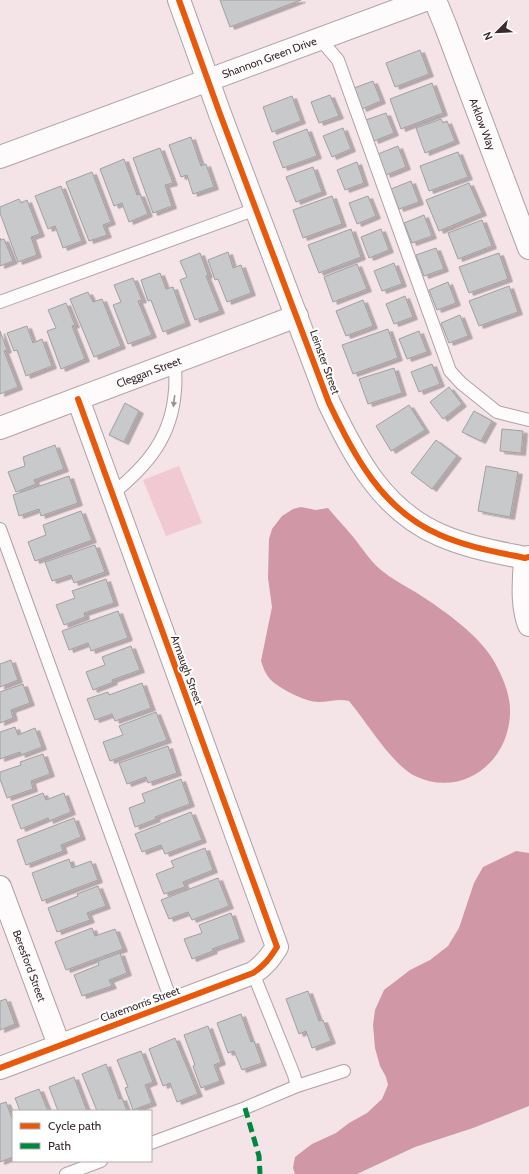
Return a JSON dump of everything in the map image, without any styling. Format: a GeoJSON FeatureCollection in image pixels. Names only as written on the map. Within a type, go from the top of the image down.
{"type":"FeatureCollection","features":[{"type":"Feature","properties":{"kind":"street","name":"Leinster Street"},"geometry":{"type":"LineString","coordinates":[[179,0],[329,403],[349,445],[376,485],[404,512],[422,525],[440,535],[485,550],[527,558]]}},
{"type":"Feature","properties":{"kind":"street","name":"Shannon Green Drive"},"geometry":{"type":"LineString","coordinates":[[0,157],[426,0]]}},
{"type":"Feature","properties":{"kind":"street","name":"Arklow Way"},"geometry":{"type":"LineString","coordinates":[[435,0],[529,248]]}},
{"type":"Feature","properties":{"kind":"street","name":"Cleggan Street"},"geometry":{"type":"LineString","coordinates":[[0,428],[297,316]]}},
{"type":"Feature","properties":{"kind":"street","name":"Armaugh Street"},"geometry":{"type":"LineString","coordinates":[[78,399],[277,947]]}},
{"type":"Feature","properties":{"kind":"street"},"geometry":{"type":"LineString","coordinates":[[527,558],[524,589],[526,618],[529,625]]}},
{"type":"Feature","properties":{"kind":"street","name":"Beresford Street"},"geometry":{"type":"LineString","coordinates":[[0,887],[59,1045]]}},
{"type":"Feature","properties":{"kind":"street","name":"Claremorris Street"},"geometry":{"type":"LineString","coordinates":[[0,1068],[253,973],[266,963],[277,947]]}},
{"type":"Feature","properties":{"kind":"lane"},"geometry":{"type":"LineString","coordinates":[[320,39],[338,60],[450,371],[461,383],[497,412],[529,420]]}},
{"type":"Feature","properties":{"kind":"lane"},"geometry":{"type":"LineString","coordinates":[[0,302],[256,209]]}},
{"type":"Feature","properties":{"kind":"lane"},"geometry":{"type":"LineString","coordinates":[[112,494],[130,480],[148,460],[160,444],[168,428],[176,388],[174,362]]}},
{"type":"Feature","properties":{"kind":"lane"},"geometry":{"type":"LineString","coordinates":[[0,529],[172,1003]]}},
{"type":"Feature","properties":{"kind":"lane"},"geometry":{"type":"LineString","coordinates":[[253,973],[297,1086]]}},
{"type":"Feature","properties":{"kind":"lane"},"geometry":{"type":"LineString","coordinates":[[152,1143],[245,1108],[297,1086],[344,1072]]}},
{"type":"Feature","properties":{"kind":"lane"},"geometry":{"type":"LineString","coordinates":[[66,1174],[98,1162]]}},
{"type":"Feature","properties":{"kind":"shaded area"},"geometry":{"type":"Polygon","coordinates":[[[179,466],[202,523],[166,536],[143,480],[179,466]]]}},
{"type":"Feature","properties":{"kind":"shaded area"},"geometry":{"type":"Polygon","coordinates":[[[301,507],[316,510],[328,508],[377,566],[449,615],[471,633],[489,653],[504,681],[509,701],[510,714],[507,732],[501,748],[491,761],[479,772],[465,779],[449,783],[432,782],[415,776],[406,770],[388,753],[349,701],[338,700],[319,702],[307,700],[285,690],[269,678],[261,661],[272,607],[268,578],[269,539],[272,529],[282,516],[293,509],[301,507]]]}},
{"type":"Feature","properties":{"kind":"shaded area"},"geometry":{"type":"Polygon","coordinates":[[[516,851],[529,853],[529,1106],[473,1128],[415,1147],[357,1174],[295,1174],[293,1168],[295,1157],[312,1144],[336,1133],[349,1123],[367,1113],[382,1099],[388,1085],[386,1077],[380,1066],[375,1048],[373,1025],[375,1010],[384,990],[410,970],[430,960],[448,946],[459,928],[474,883],[483,867],[516,851]]]}},
{"type":"Feature","properties":{"kind":"building"},"geometry":{"type":"Polygon","coordinates":[[[220,0],[301,0],[230,27],[220,0]]]}},
{"type":"Feature","properties":{"kind":"building"},"geometry":{"type":"Polygon","coordinates":[[[420,50],[429,74],[395,87],[386,63],[420,50]]]}},
{"type":"Feature","properties":{"kind":"building"},"geometry":{"type":"Polygon","coordinates":[[[373,81],[381,101],[362,109],[354,88],[373,81]]]}},
{"type":"Feature","properties":{"kind":"building"},"geometry":{"type":"Polygon","coordinates":[[[432,83],[443,113],[401,129],[390,99],[432,83]]]}},
{"type":"Feature","properties":{"kind":"building"},"geometry":{"type":"Polygon","coordinates":[[[330,95],[339,116],[319,123],[311,102],[330,95]]]}},
{"type":"Feature","properties":{"kind":"building"},"geometry":{"type":"Polygon","coordinates":[[[292,96],[301,121],[272,132],[263,107],[292,96]]]}},
{"type":"Feature","properties":{"kind":"building"},"geometry":{"type":"Polygon","coordinates":[[[386,113],[394,133],[374,141],[366,120],[386,113]]]}},
{"type":"Feature","properties":{"kind":"building"},"geometry":{"type":"Polygon","coordinates":[[[441,119],[443,123],[447,121],[455,141],[425,153],[416,128],[441,119]]]}},
{"type":"Feature","properties":{"kind":"building"},"geometry":{"type":"Polygon","coordinates":[[[343,128],[351,149],[332,157],[323,136],[343,128]]]}},
{"type":"Feature","properties":{"kind":"building"},"geometry":{"type":"Polygon","coordinates":[[[307,129],[317,156],[283,168],[273,142],[307,129]]]}},
{"type":"Feature","properties":{"kind":"building"},"geometry":{"type":"Polygon","coordinates":[[[191,137],[201,166],[206,164],[214,187],[193,194],[187,175],[181,177],[169,145],[191,137]]]}},
{"type":"Feature","properties":{"kind":"building"},"geometry":{"type":"Polygon","coordinates":[[[398,146],[406,167],[386,175],[378,154],[398,146]]]}},
{"type":"Feature","properties":{"kind":"building"},"geometry":{"type":"Polygon","coordinates":[[[160,148],[173,183],[165,185],[172,206],[153,213],[133,158],[160,148]]]}},
{"type":"Feature","properties":{"kind":"building"},"geometry":{"type":"Polygon","coordinates":[[[458,152],[468,177],[429,191],[420,166],[458,152]]]}},
{"type":"Feature","properties":{"kind":"building"},"geometry":{"type":"Polygon","coordinates":[[[124,159],[137,195],[140,194],[148,214],[129,222],[122,203],[114,206],[100,169],[124,159]]]}},
{"type":"Feature","properties":{"kind":"building"},"geometry":{"type":"Polygon","coordinates":[[[357,162],[364,183],[345,190],[337,170],[357,162]]]}},
{"type":"Feature","properties":{"kind":"building"},"geometry":{"type":"Polygon","coordinates":[[[313,167],[322,192],[296,202],[286,177],[313,167]]]}},
{"type":"Feature","properties":{"kind":"building"},"geometry":{"type":"Polygon","coordinates":[[[92,172],[111,222],[103,225],[107,235],[89,241],[66,182],[92,172]]]}},
{"type":"Feature","properties":{"kind":"building"},"geometry":{"type":"Polygon","coordinates":[[[411,181],[419,202],[399,209],[391,189],[411,181]]]}},
{"type":"Feature","properties":{"kind":"building"},"geometry":{"type":"Polygon","coordinates":[[[469,183],[482,213],[439,231],[426,200],[469,183]]]}},
{"type":"Feature","properties":{"kind":"building"},"geometry":{"type":"Polygon","coordinates":[[[61,186],[82,241],[63,248],[55,226],[48,229],[35,196],[61,186]]]}},
{"type":"Feature","properties":{"kind":"building"},"geometry":{"type":"Polygon","coordinates":[[[332,196],[342,224],[303,238],[293,210],[332,196]]]}},
{"type":"Feature","properties":{"kind":"building"},"geometry":{"type":"Polygon","coordinates":[[[368,196],[376,216],[357,224],[349,203],[368,196]]]}},
{"type":"Feature","properties":{"kind":"building"},"geometry":{"type":"Polygon","coordinates":[[[19,199],[21,203],[27,200],[40,234],[31,237],[37,255],[18,262],[0,213],[0,207],[19,199]]]}},
{"type":"Feature","properties":{"kind":"building"},"geometry":{"type":"Polygon","coordinates":[[[424,215],[432,236],[412,243],[404,223],[424,215]]]}},
{"type":"Feature","properties":{"kind":"building"},"geometry":{"type":"Polygon","coordinates":[[[482,220],[492,246],[458,259],[448,233],[482,220]]]}},
{"type":"Feature","properties":{"kind":"building"},"geometry":{"type":"Polygon","coordinates":[[[351,229],[361,257],[319,273],[308,245],[351,229]]]}},
{"type":"Feature","properties":{"kind":"building"},"geometry":{"type":"Polygon","coordinates":[[[381,229],[389,250],[369,258],[361,237],[381,229]]]}},
{"type":"Feature","properties":{"kind":"building"},"geometry":{"type":"Polygon","coordinates":[[[0,238],[1,240],[4,239],[13,261],[0,266],[0,238]]]}},
{"type":"Feature","properties":{"kind":"building"},"geometry":{"type":"Polygon","coordinates":[[[436,248],[444,269],[424,276],[416,255],[436,248]]]}},
{"type":"Feature","properties":{"kind":"building"},"geometry":{"type":"Polygon","coordinates":[[[228,252],[233,268],[241,265],[251,293],[227,302],[218,279],[215,280],[208,260],[228,252]]]}},
{"type":"Feature","properties":{"kind":"building"},"geometry":{"type":"Polygon","coordinates":[[[200,253],[208,275],[206,276],[220,311],[195,320],[180,280],[187,277],[180,261],[200,253]]]}},
{"type":"Feature","properties":{"kind":"building"},"geometry":{"type":"Polygon","coordinates":[[[499,253],[508,279],[469,293],[459,267],[499,253]]]}},
{"type":"Feature","properties":{"kind":"building"},"geometry":{"type":"Polygon","coordinates":[[[394,263],[402,284],[382,291],[374,271],[394,263]]]}},
{"type":"Feature","properties":{"kind":"building"},"geometry":{"type":"Polygon","coordinates":[[[357,264],[367,289],[333,302],[324,277],[357,264]]]}},
{"type":"Feature","properties":{"kind":"building"},"geometry":{"type":"Polygon","coordinates":[[[160,273],[166,289],[173,287],[186,323],[163,332],[151,300],[148,301],[141,280],[160,273]]]}},
{"type":"Feature","properties":{"kind":"building"},"geometry":{"type":"Polygon","coordinates":[[[133,278],[142,300],[138,301],[152,335],[128,344],[113,305],[121,302],[114,285],[133,278]]]}},
{"type":"Feature","properties":{"kind":"building"},"geometry":{"type":"Polygon","coordinates":[[[448,282],[456,303],[437,310],[429,290],[448,282]]]}},
{"type":"Feature","properties":{"kind":"building"},"geometry":{"type":"Polygon","coordinates":[[[509,286],[518,312],[479,326],[469,301],[509,286]]]}},
{"type":"Feature","properties":{"kind":"building"},"geometry":{"type":"Polygon","coordinates":[[[88,292],[93,302],[102,299],[121,346],[94,357],[70,299],[88,292]]]}},
{"type":"Feature","properties":{"kind":"building"},"geometry":{"type":"Polygon","coordinates":[[[405,296],[413,317],[394,324],[386,304],[405,296]]]}},
{"type":"Feature","properties":{"kind":"building"},"geometry":{"type":"Polygon","coordinates":[[[363,300],[373,326],[346,336],[336,311],[363,300]]]}},
{"type":"Feature","properties":{"kind":"building"},"geometry":{"type":"Polygon","coordinates":[[[66,303],[75,325],[72,326],[85,359],[61,369],[47,331],[56,328],[48,310],[66,303]]]}},
{"type":"Feature","properties":{"kind":"building"},"geometry":{"type":"Polygon","coordinates":[[[460,315],[468,336],[449,343],[441,323],[460,315]]]}},
{"type":"Feature","properties":{"kind":"building"},"geometry":{"type":"Polygon","coordinates":[[[27,326],[33,343],[42,339],[52,366],[26,376],[17,350],[14,351],[7,333],[27,326]]]}},
{"type":"Feature","properties":{"kind":"building"},"geometry":{"type":"Polygon","coordinates":[[[388,329],[398,358],[353,374],[342,345],[388,329]]]}},
{"type":"Feature","properties":{"kind":"building"},"geometry":{"type":"Polygon","coordinates":[[[0,331],[7,350],[4,351],[18,387],[0,394],[0,331]]]}},
{"type":"Feature","properties":{"kind":"building"},"geometry":{"type":"Polygon","coordinates":[[[419,331],[427,352],[407,359],[399,339],[419,331]]]}},
{"type":"Feature","properties":{"kind":"building"},"geometry":{"type":"Polygon","coordinates":[[[432,364],[440,384],[419,392],[411,372],[432,364]]]}},
{"type":"Feature","properties":{"kind":"building"},"geometry":{"type":"Polygon","coordinates":[[[394,368],[402,393],[368,404],[359,379],[394,368]]]}},
{"type":"Feature","properties":{"kind":"building"},"geometry":{"type":"Polygon","coordinates":[[[449,387],[462,404],[443,419],[430,402],[449,387]]]}},
{"type":"Feature","properties":{"kind":"building"},"geometry":{"type":"Polygon","coordinates":[[[125,403],[139,411],[124,442],[109,435],[125,403]]]}},
{"type":"Feature","properties":{"kind":"building"},"geometry":{"type":"Polygon","coordinates":[[[409,405],[425,430],[391,451],[376,426],[409,405]]]}},
{"type":"Feature","properties":{"kind":"building"},"geometry":{"type":"Polygon","coordinates":[[[474,411],[492,421],[481,441],[462,432],[474,411]]]}},
{"type":"Feature","properties":{"kind":"building"},"geometry":{"type":"Polygon","coordinates":[[[502,429],[523,431],[521,453],[500,451],[502,429]]]}},
{"type":"Feature","properties":{"kind":"building"},"geometry":{"type":"Polygon","coordinates":[[[436,440],[457,456],[432,489],[411,473],[436,440]]]}},
{"type":"Feature","properties":{"kind":"building"},"geometry":{"type":"Polygon","coordinates":[[[55,445],[64,469],[34,480],[36,484],[16,492],[8,472],[25,466],[23,457],[55,445]]]}},
{"type":"Feature","properties":{"kind":"building"},"geometry":{"type":"Polygon","coordinates":[[[486,466],[518,472],[510,517],[478,511],[486,466]]]}},
{"type":"Feature","properties":{"kind":"building"},"geometry":{"type":"Polygon","coordinates":[[[69,476],[78,503],[41,516],[39,509],[19,516],[13,495],[69,476]]]}},
{"type":"Feature","properties":{"kind":"building"},"geometry":{"type":"Polygon","coordinates":[[[81,511],[92,540],[35,561],[28,542],[46,535],[43,525],[81,511]]]}},
{"type":"Feature","properties":{"kind":"building"},"geometry":{"type":"Polygon","coordinates":[[[95,545],[105,572],[74,583],[71,575],[52,581],[45,562],[95,545]]]}},
{"type":"Feature","properties":{"kind":"building"},"geometry":{"type":"Polygon","coordinates":[[[106,579],[114,603],[84,613],[85,617],[64,625],[56,605],[75,598],[72,591],[106,579]]]}},
{"type":"Feature","properties":{"kind":"building"},"geometry":{"type":"Polygon","coordinates":[[[118,611],[128,638],[91,651],[88,643],[69,650],[62,631],[118,611]]]}},
{"type":"Feature","properties":{"kind":"building"},"geometry":{"type":"Polygon","coordinates":[[[131,646],[140,670],[112,680],[113,682],[93,690],[86,672],[105,665],[102,657],[131,646]]]}},
{"type":"Feature","properties":{"kind":"building"},"geometry":{"type":"Polygon","coordinates":[[[11,660],[18,680],[0,687],[0,664],[11,660]]]}},
{"type":"Feature","properties":{"kind":"building"},"geometry":{"type":"Polygon","coordinates":[[[142,683],[151,708],[115,721],[112,714],[95,720],[87,699],[108,692],[109,695],[142,683]]]}},
{"type":"Feature","properties":{"kind":"building"},"geometry":{"type":"Polygon","coordinates":[[[23,684],[30,703],[11,710],[13,718],[0,723],[0,692],[23,684]]]}},
{"type":"Feature","properties":{"kind":"building"},"geometry":{"type":"Polygon","coordinates":[[[156,712],[167,740],[110,761],[103,742],[123,735],[119,726],[156,712]]]}},
{"type":"Feature","properties":{"kind":"building"},"geometry":{"type":"Polygon","coordinates":[[[15,727],[18,735],[35,728],[42,747],[21,755],[20,752],[0,759],[0,732],[15,727]]]}},
{"type":"Feature","properties":{"kind":"building"},"geometry":{"type":"Polygon","coordinates":[[[168,746],[177,773],[148,783],[146,777],[127,784],[119,763],[168,746]]]}},
{"type":"Feature","properties":{"kind":"building"},"geometry":{"type":"Polygon","coordinates":[[[43,754],[50,774],[31,781],[33,789],[7,798],[0,779],[0,772],[21,765],[20,762],[43,754]]]}},
{"type":"Feature","properties":{"kind":"building"},"geometry":{"type":"Polygon","coordinates":[[[181,779],[190,804],[155,817],[156,819],[135,827],[129,808],[145,802],[142,794],[181,779]]]}},
{"type":"Feature","properties":{"kind":"building"},"geometry":{"type":"Polygon","coordinates":[[[43,793],[46,800],[64,793],[71,812],[49,821],[48,818],[21,829],[12,805],[43,793]]]}},
{"type":"Feature","properties":{"kind":"building"},"geometry":{"type":"Polygon","coordinates":[[[191,812],[202,840],[165,854],[161,845],[142,852],[135,834],[191,812]]]}},
{"type":"Feature","properties":{"kind":"building"},"geometry":{"type":"Polygon","coordinates":[[[74,818],[81,837],[61,845],[63,851],[26,865],[17,840],[74,818]]]}},
{"type":"Feature","properties":{"kind":"building"},"geometry":{"type":"Polygon","coordinates":[[[205,848],[213,870],[183,882],[185,887],[164,894],[156,874],[174,867],[171,861],[205,848]]]}},
{"type":"Feature","properties":{"kind":"building"},"geometry":{"type":"Polygon","coordinates":[[[69,859],[72,868],[91,861],[98,880],[42,901],[32,873],[69,859]]]}},
{"type":"Feature","properties":{"kind":"building"},"geometry":{"type":"Polygon","coordinates":[[[218,878],[229,906],[192,920],[188,912],[169,919],[161,900],[218,878]]]}},
{"type":"Feature","properties":{"kind":"building"},"geometry":{"type":"Polygon","coordinates":[[[98,886],[106,906],[87,913],[90,920],[57,932],[48,908],[98,886]]]}},
{"type":"Feature","properties":{"kind":"building"},"geometry":{"type":"Polygon","coordinates":[[[231,913],[240,939],[212,949],[213,951],[192,959],[184,939],[202,933],[199,925],[231,913]]]}},
{"type":"Feature","properties":{"kind":"building"},"geometry":{"type":"Polygon","coordinates":[[[92,928],[95,936],[115,929],[123,949],[66,970],[55,942],[92,928]]]}},
{"type":"Feature","properties":{"kind":"building"},"geometry":{"type":"Polygon","coordinates":[[[120,953],[127,973],[109,980],[112,986],[82,996],[74,975],[99,965],[98,961],[120,953]]]}},
{"type":"Feature","properties":{"kind":"building"},"geometry":{"type":"Polygon","coordinates":[[[308,991],[319,1021],[323,1020],[331,1041],[312,1048],[306,1031],[299,1034],[286,999],[308,991]]]}},
{"type":"Feature","properties":{"kind":"building"},"geometry":{"type":"Polygon","coordinates":[[[6,999],[15,1024],[0,1030],[0,1001],[6,999]]]}},
{"type":"Feature","properties":{"kind":"building"},"geometry":{"type":"Polygon","coordinates":[[[241,1014],[251,1042],[254,1041],[262,1063],[242,1070],[234,1051],[228,1053],[217,1023],[241,1014]]]}},
{"type":"Feature","properties":{"kind":"building"},"geometry":{"type":"Polygon","coordinates":[[[208,1026],[221,1062],[214,1065],[220,1081],[201,1088],[193,1066],[195,1065],[184,1035],[208,1026]]]}},
{"type":"Feature","properties":{"kind":"building"},"geometry":{"type":"Polygon","coordinates":[[[175,1038],[198,1094],[177,1102],[170,1083],[163,1086],[149,1049],[175,1038]]]}},
{"type":"Feature","properties":{"kind":"building"},"geometry":{"type":"Polygon","coordinates":[[[141,1051],[153,1082],[145,1085],[152,1103],[133,1110],[125,1088],[128,1087],[117,1060],[141,1051]]]}},
{"type":"Feature","properties":{"kind":"building"},"geometry":{"type":"Polygon","coordinates":[[[106,1064],[119,1099],[122,1098],[127,1110],[97,1110],[82,1074],[106,1064]]]}},
{"type":"Feature","properties":{"kind":"building"},"geometry":{"type":"Polygon","coordinates":[[[74,1077],[87,1110],[58,1110],[49,1087],[74,1077]]]}},
{"type":"Feature","properties":{"kind":"building"},"geometry":{"type":"Polygon","coordinates":[[[39,1089],[48,1110],[20,1110],[15,1098],[39,1089]]]}},
{"type":"Feature","properties":{"kind":"building"},"geometry":{"type":"Polygon","coordinates":[[[6,1102],[12,1118],[12,1157],[0,1162],[0,1104],[6,1102]]]}},
{"type":"Feature","properties":{"kind":"marked path"},"geometry":{"type":"LineString","coordinates":[[245,1108],[259,1156],[260,1174]]}},
{"type":"Feature","properties":{"kind":"cycle path"},"geometry":{"type":"LineString","coordinates":[[179,0],[220,114],[329,403],[360,462],[372,480],[386,496],[402,511],[420,524],[440,535],[461,543],[525,558],[529,557]]}},
{"type":"Feature","properties":{"kind":"cycle path"},"geometry":{"type":"LineString","coordinates":[[0,1068],[253,973],[266,962],[277,947],[78,399]]}}]}
